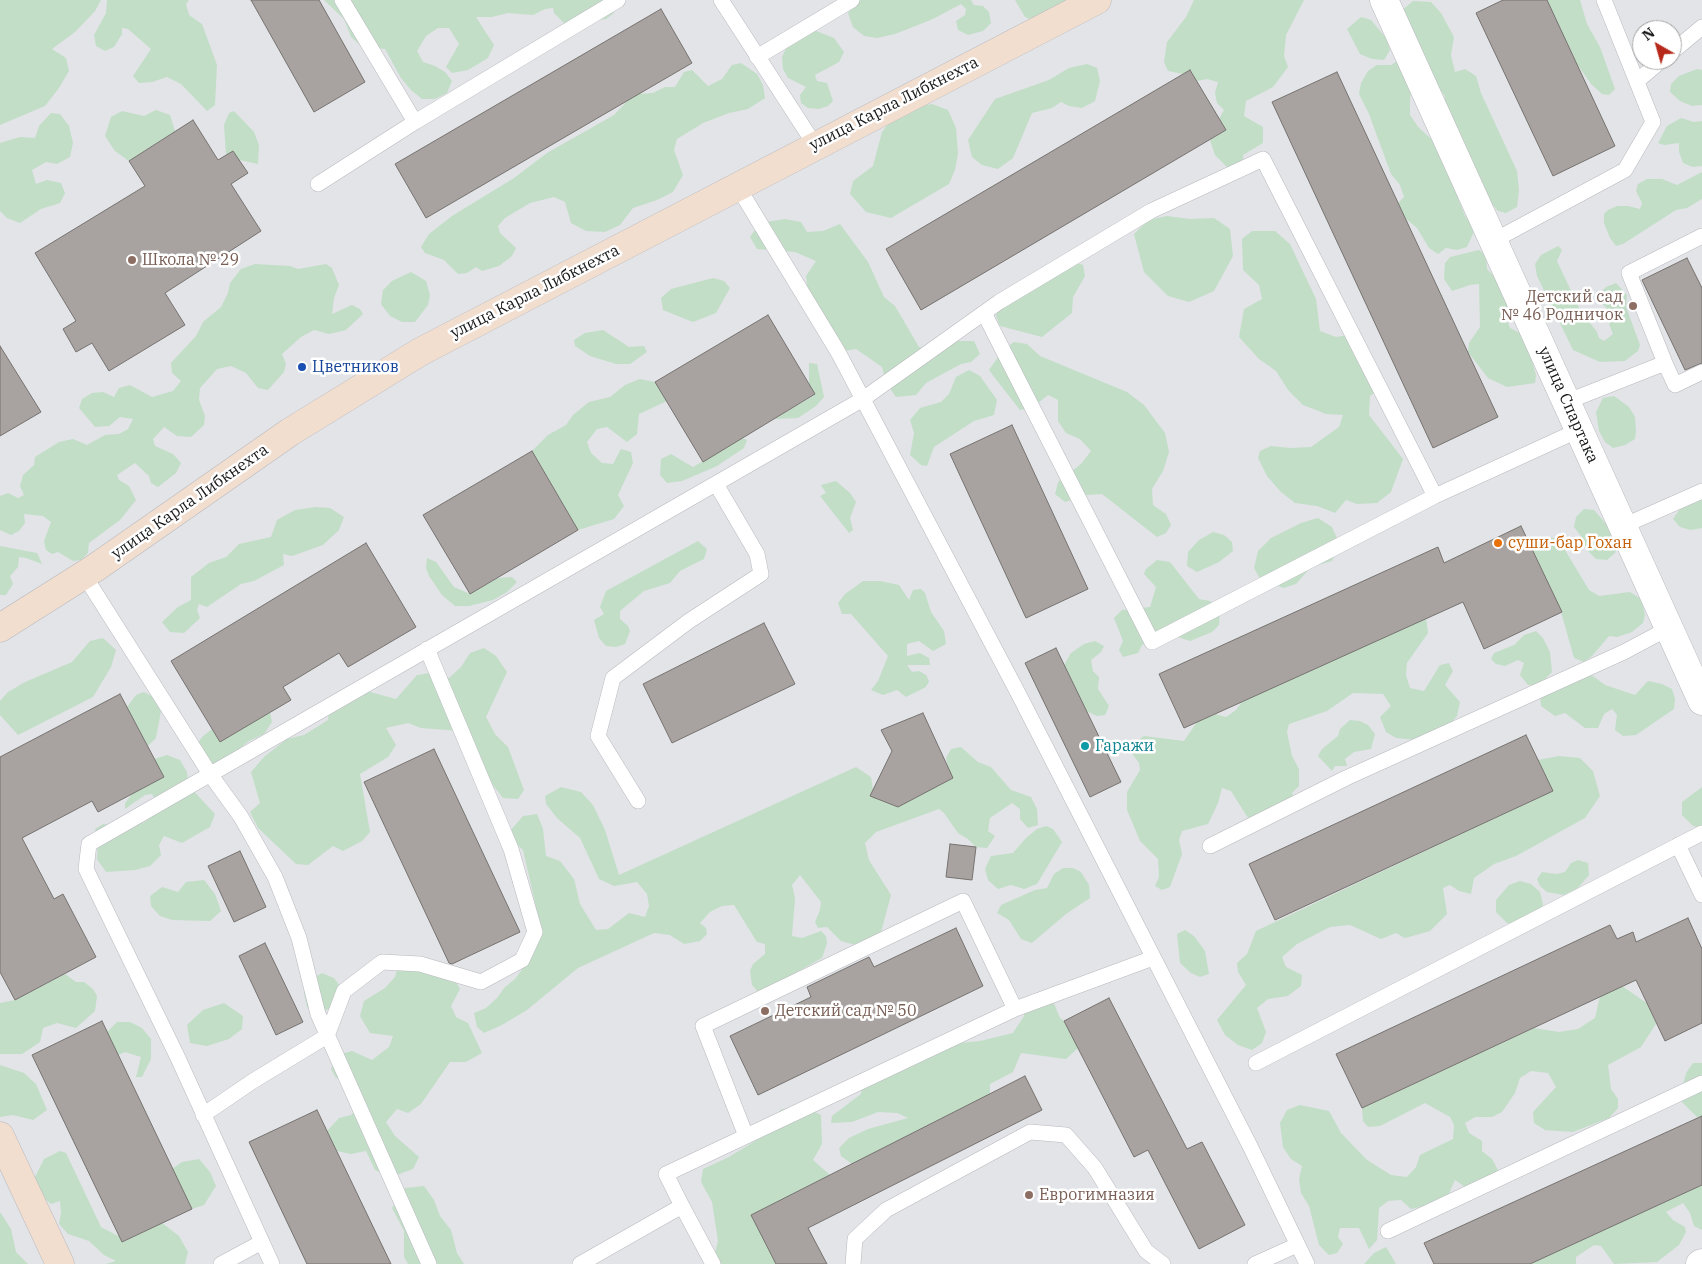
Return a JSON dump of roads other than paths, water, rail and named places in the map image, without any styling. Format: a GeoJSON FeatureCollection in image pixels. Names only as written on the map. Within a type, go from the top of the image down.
{"type":"FeatureCollection","features":[{"type":"Feature","properties":{"kind":"main road","name":"улица Карла Либкнехта"},"geometry":{"type":"LineString","coordinates":[[0,628],[84,575],[290,432],[420,352],[1097,0]]}},
{"type":"Feature","properties":{"kind":"main road"},"geometry":{"type":"LineString","coordinates":[[0,1136],[60,1264]]}},
{"type":"Feature","properties":{"kind":"street","name":"улица Спартака"},"geometry":{"type":"LineString","coordinates":[[1384,0],[1702,701]]}},
{"type":"Feature","properties":{"kind":"lane"},"geometry":{"type":"LineString","coordinates":[[342,0],[415,122]]}},
{"type":"Feature","properties":{"kind":"lane"},"geometry":{"type":"LineString","coordinates":[[318,184],[415,122],[618,0]]}},
{"type":"Feature","properties":{"kind":"lane"},"geometry":{"type":"LineString","coordinates":[[721,0],[815,145]]}},
{"type":"Feature","properties":{"kind":"lane"},"geometry":{"type":"LineString","coordinates":[[756,56],[852,0]]}},
{"type":"Feature","properties":{"kind":"lane"},"geometry":{"type":"LineString","coordinates":[[1493,241],[1625,170],[1653,122],[1604,0]]}},
{"type":"Feature","properties":{"kind":"lane"},"geometry":{"type":"LineString","coordinates":[[1682,44],[1702,28]]}},
{"type":"Feature","properties":{"kind":"lane"},"geometry":{"type":"LineString","coordinates":[[1636,81],[1650,70]]}},
{"type":"Feature","properties":{"kind":"lane"},"geometry":{"type":"LineString","coordinates":[[272,1264],[204,1115],[86,869],[89,844],[863,399],[984,313],[1151,211],[1263,159],[1435,496]]}},
{"type":"Feature","properties":{"kind":"lane"},"geometry":{"type":"LineString","coordinates":[[738,187],[838,352],[863,399],[1018,693],[1307,1264]]}},
{"type":"Feature","properties":{"kind":"lane"},"geometry":{"type":"LineString","coordinates":[[1702,236],[1629,273],[1675,385],[1702,372]]}},
{"type":"Feature","properties":{"kind":"lane"},"geometry":{"type":"LineString","coordinates":[[984,313],[1152,642],[1435,496],[1579,430]]}},
{"type":"Feature","properties":{"kind":"lane"},"geometry":{"type":"LineString","coordinates":[[1566,402],[1665,362]]}},
{"type":"Feature","properties":{"kind":"lane"},"geometry":{"type":"LineString","coordinates":[[638,801],[598,736],[613,678],[688,621],[761,574],[757,554],[716,484]]}},
{"type":"Feature","properties":{"kind":"lane"},"geometry":{"type":"LineString","coordinates":[[1623,526],[1702,491]]}},
{"type":"Feature","properties":{"kind":"lane"},"geometry":{"type":"LineString","coordinates":[[84,575],[210,774],[242,817],[275,877],[299,938],[318,1014],[429,1264]]}},
{"type":"Feature","properties":{"kind":"lane"},"geometry":{"type":"LineString","coordinates":[[1210,846],[1346,778],[1624,652],[1669,628]]}},
{"type":"Feature","properties":{"kind":"lane"},"geometry":{"type":"LineString","coordinates":[[204,1115],[252,1081],[327,1036],[344,990],[382,962],[420,964],[481,982],[522,960],[535,932],[511,849],[427,649]]}},
{"type":"Feature","properties":{"kind":"lane"},"geometry":{"type":"LineString","coordinates":[[1256,1063],[1702,833]]}},
{"type":"Feature","properties":{"kind":"lane"},"geometry":{"type":"LineString","coordinates":[[1678,845],[1702,895]]}},
{"type":"Feature","properties":{"kind":"lane"},"geometry":{"type":"LineString","coordinates":[[746,1136],[703,1026],[963,901],[1015,1009]]}},
{"type":"Feature","properties":{"kind":"lane"},"geometry":{"type":"LineString","coordinates":[[713,1264],[666,1174],[1015,1009],[1153,958]]}},
{"type":"Feature","properties":{"kind":"lane"},"geometry":{"type":"LineString","coordinates":[[1388,1231],[1702,1083]]}},
{"type":"Feature","properties":{"kind":"lane"},"geometry":{"type":"LineString","coordinates":[[853,1264],[855,1239],[886,1210],[1030,1132],[1066,1135],[1095,1168],[1146,1251],[1164,1264]]}},
{"type":"Feature","properties":{"kind":"lane"},"geometry":{"type":"LineString","coordinates":[[580,1264],[682,1206]]}},
{"type":"Feature","properties":{"kind":"lane"},"geometry":{"type":"LineString","coordinates":[[221,1264],[262,1242]]}},
{"type":"Feature","properties":{"kind":"lane"},"geometry":{"type":"LineString","coordinates":[[1255,1264],[1297,1245]]}},
{"type":"Feature","properties":{"kind":"place","name":"Школа № 29"},"geometry":{"type":"Point","coordinates":[132,260]}},
{"type":"Feature","properties":{"kind":"place","name":"Детский сад № 46 Родничок"},"geometry":{"type":"Point","coordinates":[1633,306]}},
{"type":"Feature","properties":{"kind":"place","name":"Цветников"},"geometry":{"type":"Point","coordinates":[302,367]}},
{"type":"Feature","properties":{"kind":"place","name":"суши-бар Гохан"},"geometry":{"type":"Point","coordinates":[1498,543]}},
{"type":"Feature","properties":{"kind":"place","name":"Гаражи"},"geometry":{"type":"Point","coordinates":[1085,746]}},
{"type":"Feature","properties":{"kind":"place","name":"Детский сад № 50"},"geometry":{"type":"Point","coordinates":[765,1011]}},
{"type":"Feature","properties":{"kind":"place","name":"Еврогимназия"},"geometry":{"type":"Point","coordinates":[1029,1195]}}]}
